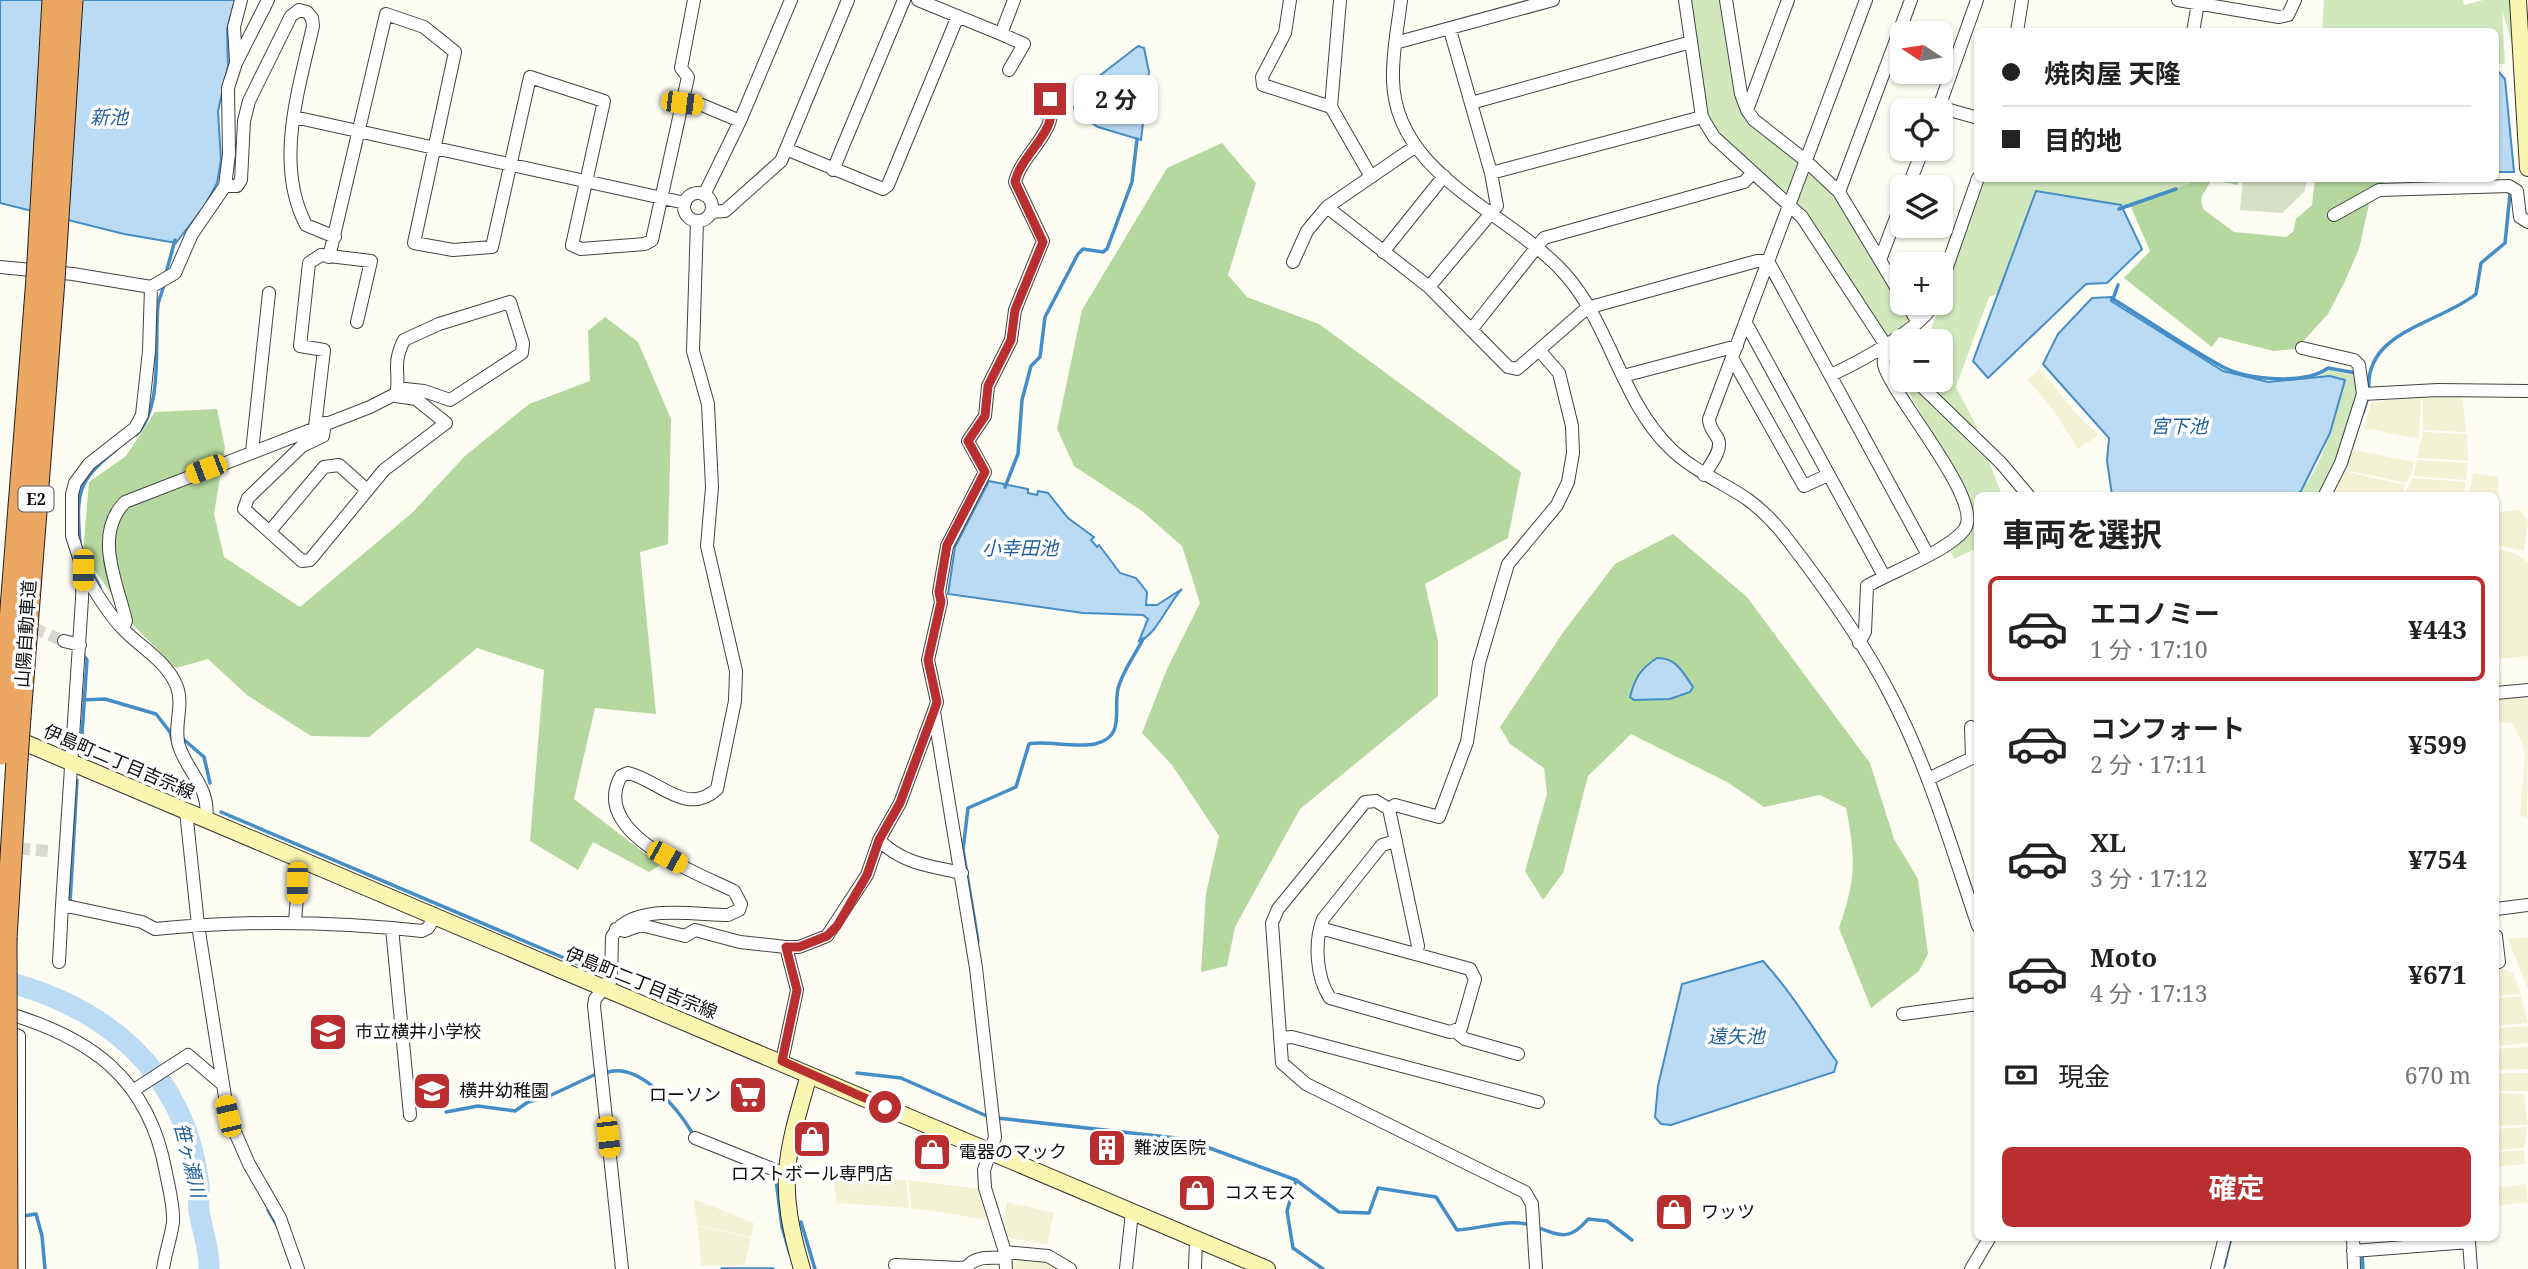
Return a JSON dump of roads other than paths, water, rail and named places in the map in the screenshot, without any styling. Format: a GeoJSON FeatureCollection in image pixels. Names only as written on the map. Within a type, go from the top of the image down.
{"type":"FeatureCollection","features":[{"type":"Feature","properties":{"kind":"highway","name":"山陽自動車道"},"geometry":{"type":"LineString","coordinates":[[46,279],[53,0]]}},
{"type":"Feature","properties":{"kind":"highway","name":"山陽自動車道"},"geometry":{"type":"LineString","coordinates":[[7,1269],[6,758],[12,714],[46,279],[72,0]]}},
{"type":"Feature","properties":{"kind":"street"},"geometry":{"type":"LineString","coordinates":[[236,63],[234,27],[242,0]]}},
{"type":"Feature","properties":{"kind":"street"},"geometry":{"type":"LineString","coordinates":[[0,267],[160,281],[175,273],[192,234],[225,186],[229,154],[226,100],[236,63],[268,0]]}},
{"type":"Feature","properties":{"kind":"street"},"geometry":{"type":"LineString","coordinates":[[329,257],[387,14],[424,27],[455,52],[414,243],[453,250],[492,247],[530,77],[604,101],[572,245],[581,249],[645,244],[652,240],[688,77],[681,68],[694,0]]}},
{"type":"Feature","properties":{"kind":"street"},"geometry":{"type":"LineString","coordinates":[[704,195],[740,121],[791,0]]}},
{"type":"Feature","properties":{"kind":"street"},"geometry":{"type":"LineString","coordinates":[[697,221],[711,212],[725,211],[781,161],[848,0]]}},
{"type":"Feature","properties":{"kind":"street"},"geometry":{"type":"LineString","coordinates":[[832,170],[904,0]]}},
{"type":"Feature","properties":{"kind":"street"},"geometry":{"type":"LineString","coordinates":[[918,0],[1024,44],[1009,70]]}},
{"type":"Feature","properties":{"kind":"street"},"geometry":{"type":"LineString","coordinates":[[1001,34],[1014,0]]}},
{"type":"Feature","properties":{"kind":"street"},"geometry":{"type":"LineString","coordinates":[[1290,0],[1285,33],[1262,77],[1263,85],[1331,107]]}},
{"type":"Feature","properties":{"kind":"street"},"geometry":{"type":"LineString","coordinates":[[1340,0],[1331,107],[1370,175]]}},
{"type":"Feature","properties":{"kind":"street"},"geometry":{"type":"LineString","coordinates":[[1401,0],[1393,81],[1399,117],[1416,146],[1444,176],[1565,274],[1587,308],[1644,419],[1672,450],[1704,475],[1747,499],[1773,520],[1859,643],[1891,696],[1928,779],[1974,914]]}},
{"type":"Feature","properties":{"kind":"street"},"geometry":{"type":"LineString","coordinates":[[1395,44],[1450,30],[1530,3],[1553,0]]}},
{"type":"Feature","properties":{"kind":"street"},"geometry":{"type":"LineString","coordinates":[[1685,0],[1702,117],[1714,137],[1802,217],[1890,350]]}},
{"type":"Feature","properties":{"kind":"street"},"geometry":{"type":"LineString","coordinates":[[1726,0],[1741,94],[1747,110],[1754,120],[1805,160],[1839,192],[1890,277]]}},
{"type":"Feature","properties":{"kind":"street"},"geometry":{"type":"LineString","coordinates":[[1747,110],[1788,0]]}},
{"type":"Feature","properties":{"kind":"street"},"geometry":{"type":"LineString","coordinates":[[1704,475],[1719,448],[1718,440],[1709,426],[1709,419],[1866,0]]}},
{"type":"Feature","properties":{"kind":"street"},"geometry":{"type":"LineString","coordinates":[[1839,192],[1911,0]]}},
{"type":"Feature","properties":{"kind":"street"},"geometry":{"type":"LineString","coordinates":[[1942,98],[1977,0]]}},
{"type":"Feature","properties":{"kind":"street"},"geometry":{"type":"LineString","coordinates":[[2018,28],[2022,0]]}},
{"type":"Feature","properties":{"kind":"street"},"geometry":{"type":"LineString","coordinates":[[2178,0],[2279,17],[2288,15],[2295,0]]}},
{"type":"Feature","properties":{"kind":"street"},"geometry":{"type":"LineString","coordinates":[[2518,0],[2528,168]]}},
{"type":"Feature","properties":{"kind":"street"},"geometry":{"type":"LineString","coordinates":[[2194,28],[2198,3]]}},
{"type":"Feature","properties":{"kind":"street"},"geometry":{"type":"LineString","coordinates":[[225,186],[237,186],[241,180],[244,121],[249,101],[291,16],[299,10],[307,12],[313,18],[313,26],[290,145],[300,214],[306,225],[335,237]]}},
{"type":"Feature","properties":{"kind":"street"},"geometry":{"type":"LineString","coordinates":[[786,149],[883,189],[888,185],[958,16]]}},
{"type":"Feature","properties":{"kind":"street"},"geometry":{"type":"LineString","coordinates":[[1429,287],[1497,206],[1491,173],[1450,30]]}},
{"type":"Feature","properties":{"kind":"street"},"geometry":{"type":"LineString","coordinates":[[1471,103],[1691,42]]}},
{"type":"Feature","properties":{"kind":"street"},"geometry":{"type":"LineString","coordinates":[[616,929],[625,931],[641,925],[685,936],[695,930],[740,942],[799,947],[827,936],[837,926],[867,875],[879,840],[900,803],[937,702],[928,660],[941,602],[939,592],[947,545],[985,472],[968,441],[985,416],[988,386],[1011,340],[1015,310],[1043,242],[1015,182],[1021,166],[1044,135],[1052,108],[1050,99]]}},
{"type":"Feature","properties":{"kind":"street"},"geometry":{"type":"LineString","coordinates":[[682,103],[702,105],[740,121]]}},
{"type":"Feature","properties":{"kind":"street"},"geometry":{"type":"LineString","coordinates":[[1953,112],[1974,117]]}},
{"type":"Feature","properties":{"kind":"street"},"geometry":{"type":"LineString","coordinates":[[294,117],[684,204]]}},
{"type":"Feature","properties":{"kind":"street"},"geometry":{"type":"LineString","coordinates":[[1491,173],[1702,117]]}},
{"type":"Feature","properties":{"kind":"street"},"geometry":{"type":"LineString","coordinates":[[1293,261],[1307,231],[1327,207],[1416,146]]}},
{"type":"Feature","properties":{"kind":"street"},"geometry":{"type":"LineString","coordinates":[[1471,330],[1544,238],[1744,181],[1753,173]]}},
{"type":"Feature","properties":{"kind":"street"},"geometry":{"type":"LineString","coordinates":[[1383,252],[1444,176]]}},
{"type":"Feature","properties":{"kind":"street"},"geometry":{"type":"LineString","coordinates":[[1952,252],[1977,182]]}},
{"type":"Feature","properties":{"kind":"street"},"geometry":{"type":"LineString","coordinates":[[2334,215],[2379,190],[2509,186],[2516,191],[2520,217],[2528,222]]}},
{"type":"Feature","properties":{"kind":"street"},"geometry":{"type":"LineString","coordinates":[[684,204],[692,194],[704,195],[711,204],[711,212]]}},
{"type":"Feature","properties":{"kind":"street"},"geometry":{"type":"LineString","coordinates":[[684,204],[687,215],[697,221]]}},
{"type":"Feature","properties":{"kind":"street"},"geometry":{"type":"LineString","coordinates":[[1327,207],[1429,287],[1508,367],[1517,369],[1587,308],[1757,261],[1768,261]]}},
{"type":"Feature","properties":{"kind":"street"},"geometry":{"type":"LineString","coordinates":[[622,1269],[594,1006],[595,999],[611,980],[612,937],[626,920],[643,916],[734,914],[741,904],[734,891],[652,849],[619,817],[614,797],[621,776],[628,773],[681,798],[692,801],[709,796],[716,789],[735,701],[736,671],[708,546],[712,487],[708,404],[693,351],[697,221]]}},
{"type":"Feature","properties":{"kind":"street"},"geometry":{"type":"LineString","coordinates":[[1880,260],[1890,234]]}},
{"type":"Feature","properties":{"kind":"street"},"geometry":{"type":"LineString","coordinates":[[357,322],[371,261],[321,256],[309,262],[300,346],[324,350],[320,425],[323,436],[302,446],[248,498],[244,509],[302,561],[310,560],[384,470],[446,423],[416,399],[396,396]]}},
{"type":"Feature","properties":{"kind":"street"},"geometry":{"type":"LineString","coordinates":[[1768,261],[1928,555]]}},
{"type":"Feature","properties":{"kind":"street"},"geometry":{"type":"LineString","coordinates":[[160,281],[142,415],[135,428],[89,464],[75,483],[72,494],[73,544],[83,570],[125,625],[173,678],[180,696],[177,736],[179,747],[207,801],[206,819]]}},
{"type":"Feature","properties":{"kind":"street"},"geometry":{"type":"LineString","coordinates":[[252,452],[269,293]]}},
{"type":"Feature","properties":{"kind":"street"},"geometry":{"type":"LineString","coordinates":[[125,625],[108,545],[108,532],[116,512],[137,495],[396,396],[405,389],[424,391],[450,400],[522,353],[523,342],[510,302],[439,324],[404,340],[394,366],[398,384],[396,396]]}},
{"type":"Feature","properties":{"kind":"street"},"geometry":{"type":"LineString","coordinates":[[1914,315],[1918,322]]}},
{"type":"Feature","properties":{"kind":"street"},"geometry":{"type":"LineString","coordinates":[[1831,375],[1873,355],[1927,315]]}},
{"type":"Feature","properties":{"kind":"street"},"geometry":{"type":"LineString","coordinates":[[1746,323],[1884,576]]}},
{"type":"Feature","properties":{"kind":"street"},"geometry":{"type":"LineString","coordinates":[[1859,643],[1865,632],[1867,586],[1928,555],[1964,532],[1968,515],[1951,474],[1884,366],[1885,344]]}},
{"type":"Feature","properties":{"kind":"street"},"geometry":{"type":"LineString","coordinates":[[2302,348],[2354,360],[2359,365],[2366,394],[2341,463],[2326,492]]}},
{"type":"Feature","properties":{"kind":"street"},"geometry":{"type":"LineString","coordinates":[[1389,809],[1395,805],[1439,817],[1467,742],[1479,663],[1508,564],[1557,505],[1568,482],[1573,453],[1572,426],[1559,373],[1538,350]]}},
{"type":"Feature","properties":{"kind":"street"},"geometry":{"type":"LineString","coordinates":[[1623,376],[1735,352]]}},
{"type":"Feature","properties":{"kind":"street"},"geometry":{"type":"LineString","coordinates":[[1735,352],[1804,486],[1828,475]]}},
{"type":"Feature","properties":{"kind":"street"},"geometry":{"type":"LineString","coordinates":[[2366,394],[2438,390],[2528,391]]}},
{"type":"Feature","properties":{"kind":"street"},"geometry":{"type":"LineString","coordinates":[[1927,392],[2001,463],[2025,492]]}},
{"type":"Feature","properties":{"kind":"street"},"geometry":{"type":"LineString","coordinates":[[270,531],[324,467],[339,465],[367,490]]}},
{"type":"Feature","properties":{"kind":"street"},"geometry":{"type":"LineString","coordinates":[[60,962],[67,906],[64,853],[83,570]]}},
{"type":"Feature","properties":{"kind":"street"},"geometry":{"type":"LineString","coordinates":[[64,641],[80,645]]}},
{"type":"Feature","properties":{"kind":"street"},"geometry":{"type":"LineString","coordinates":[[2499,693],[2528,690]]}},
{"type":"Feature","properties":{"kind":"street"},"geometry":{"type":"LineString","coordinates":[[934,711],[976,968],[995,1137],[984,1170],[985,1188],[1007,1256]]}},
{"type":"Feature","properties":{"kind":"street"},"geometry":{"type":"LineString","coordinates":[[1928,779],[1972,758],[1971,727]]}},
{"type":"Feature","properties":{"kind":"street","name":"伊島町二丁目吉宗線"},"geometry":{"type":"LineString","coordinates":[[0,733],[782,1061],[809,1075],[1267,1269]]}},
{"type":"Feature","properties":{"kind":"street"},"geometry":{"type":"LineString","coordinates":[[1416,954],[1418,946],[1389,809],[1376,801],[1365,802],[1278,909],[1272,923],[1282,1063],[1306,1084],[1525,1192],[1532,1204],[1536,1269]]}},
{"type":"Feature","properties":{"kind":"street"},"geometry":{"type":"LineString","coordinates":[[186,811],[198,925],[221,1083],[231,1124],[280,1218],[299,1269]]}},
{"type":"Feature","properties":{"kind":"street"},"geometry":{"type":"LineString","coordinates":[[879,840],[894,855],[910,862],[962,873]]}},
{"type":"Feature","properties":{"kind":"street"},"geometry":{"type":"LineString","coordinates":[[1320,928],[1470,970],[1475,979],[1461,1028],[1450,1032],[1330,998],[1322,986],[1320,928],[1323,919],[1382,845],[1396,841]]}},
{"type":"Feature","properties":{"kind":"street"},"geometry":{"type":"LineString","coordinates":[[49,850],[64,853]]}},
{"type":"Feature","properties":{"kind":"street"},"geometry":{"type":"LineString","coordinates":[[295,921],[300,860]]}},
{"type":"Feature","properties":{"kind":"street"},"geometry":{"type":"LineString","coordinates":[[2499,909],[2528,905]]}},
{"type":"Feature","properties":{"kind":"street"},"geometry":{"type":"LineString","coordinates":[[67,906],[142,922],[155,929],[295,921],[422,931],[428,928],[435,916]]}},
{"type":"Feature","properties":{"kind":"street"},"geometry":{"type":"LineString","coordinates":[[392,928],[410,1115]]}},
{"type":"Feature","properties":{"kind":"street"},"geometry":{"type":"LineString","coordinates":[[782,1061],[797,990],[786,947]]}},
{"type":"Feature","properties":{"kind":"street"},"geometry":{"type":"LineString","coordinates":[[1903,1014],[1974,1005]]}},
{"type":"Feature","properties":{"kind":"street"},"geometry":{"type":"LineString","coordinates":[[0,1011],[66,1034],[103,1057],[137,1087],[158,1136],[169,1190],[173,1222],[166,1244],[163,1269]]}},
{"type":"Feature","properties":{"kind":"street"},"geometry":{"type":"LineString","coordinates":[[0,1029],[19,1037],[19,1269]]}},
{"type":"Feature","properties":{"kind":"street"},"geometry":{"type":"LineString","coordinates":[[1455,1031],[1465,1039],[1518,1054]]}},
{"type":"Feature","properties":{"kind":"street"},"geometry":{"type":"LineString","coordinates":[[1280,1038],[1292,1037],[1538,1102]]}},
{"type":"Feature","properties":{"kind":"street"},"geometry":{"type":"LineString","coordinates":[[137,1087],[188,1055],[221,1083]]}},
{"type":"Feature","properties":{"kind":"street"},"geometry":{"type":"LineString","coordinates":[[802,1269],[790,1228],[785,1174],[796,1119],[809,1075]]}},
{"type":"Feature","properties":{"kind":"street"},"geometry":{"type":"LineString","coordinates":[[695,1138],[785,1174]]}},
{"type":"Feature","properties":{"kind":"street"},"geometry":{"type":"LineString","coordinates":[[1126,1269],[1132,1212]]}},
{"type":"Feature","properties":{"kind":"street"},"geometry":{"type":"LineString","coordinates":[[1195,1269],[1196,1239]]}},
{"type":"Feature","properties":{"kind":"street"},"geometry":{"type":"LineString","coordinates":[[1971,1269],[1988,1241]]}},
{"type":"Feature","properties":{"kind":"street"},"geometry":{"type":"LineString","coordinates":[[2217,1269],[2224,1241]]}},
{"type":"Feature","properties":{"kind":"street"},"geometry":{"type":"LineString","coordinates":[[2354,1269],[2359,1250],[2355,1241]]}},
{"type":"Feature","properties":{"kind":"street"},"geometry":{"type":"LineString","coordinates":[[2359,1250],[2469,1242],[2471,1269]]}},
{"type":"Feature","properties":{"kind":"street"},"geometry":{"type":"LineString","coordinates":[[895,1265],[960,1268],[967,1267],[979,1258],[1048,1256],[1070,1269]]}},
{"type":"Feature","properties":{"kind":"water","name":"新池"},"geometry":{"type":"Polygon","coordinates":[[[0,0],[235,0],[227,29],[228,66],[218,111],[221,160],[217,183],[205,205],[176,243],[124,234],[0,203],[0,0]]]}},
{"type":"Feature","properties":{"kind":"water"},"geometry":{"type":"Polygon","coordinates":[[[1138,46],[1144,48],[1149,72],[1141,140],[1098,127],[1075,112],[1074,107],[1089,84],[1138,46]]]}},
{"type":"Feature","properties":{"kind":"water"},"geometry":{"type":"Polygon","coordinates":[[[2499,72],[2505,79],[2514,172],[2499,172],[2499,72]]]}},
{"type":"Feature","properties":{"kind":"water"},"geometry":{"type":"Polygon","coordinates":[[[2036,191],[2121,205],[2142,249],[2107,283],[2086,284],[1988,378],[1973,361],[2036,191]]]}},
{"type":"Feature","properties":{"kind":"water","name":"宮下池"},"geometry":{"type":"Polygon","coordinates":[[[2111,297],[2111,301],[2223,371],[2268,382],[2330,376],[2345,380],[2330,433],[2301,491],[2112,492],[2107,461],[2109,438],[2043,364],[2058,334],[2092,298],[2111,297]]]}},
{"type":"Feature","properties":{"kind":"water","name":"小幸田池"},"geometry":{"type":"Polygon","coordinates":[[[989,481],[1028,489],[1028,493],[1037,495],[1038,491],[1048,493],[1068,518],[1094,537],[1091,540],[1097,547],[1099,545],[1120,573],[1136,578],[1147,592],[1146,605],[1157,605],[1182,589],[1151,633],[1139,641],[1148,619],[1143,615],[1083,613],[948,594],[955,547],[989,481]]]}},
{"type":"Feature","properties":{"kind":"water"},"geometry":{"type":"Polygon","coordinates":[[[1657,658],[1674,663],[1693,687],[1690,692],[1670,699],[1634,700],[1630,697],[1636,679],[1646,666],[1657,658]]]}},
{"type":"Feature","properties":{"kind":"water","name":"遠矢池"},"geometry":{"type":"Polygon","coordinates":[[[1763,961],[1793,998],[1837,1062],[1834,1072],[1671,1125],[1661,1124],[1655,1117],[1658,1086],[1682,984],[1763,961]]]}},
{"type":"Feature","properties":{"kind":"waterway"},"geometry":{"type":"LineString","coordinates":[[1005,487],[1018,454],[1022,400],[1031,366],[1040,357],[1045,317],[1078,254],[1083,249],[1103,252],[1107,249],[1132,182],[1137,139]]}},
{"type":"Feature","properties":{"kind":"waterway"},"geometry":{"type":"LineString","coordinates":[[2119,209],[2176,189]]}},
{"type":"Feature","properties":{"kind":"waterway"},"geometry":{"type":"LineString","coordinates":[[2369,390],[2371,370],[2378,354],[2391,342],[2476,294],[2481,263],[2505,243],[2510,194]]}},
{"type":"Feature","properties":{"kind":"waterway"},"geometry":{"type":"LineString","coordinates":[[166,273],[175,240]]}},
{"type":"Feature","properties":{"kind":"waterway"},"geometry":{"type":"LineString","coordinates":[[136,435],[151,408],[156,373],[158,305],[164,284]]}},
{"type":"Feature","properties":{"kind":"waterway"},"geometry":{"type":"LineString","coordinates":[[2118,285],[2113,299],[2223,367],[2247,375],[2276,379],[2305,377],[2328,368],[2356,373]]}},
{"type":"Feature","properties":{"kind":"waterway"},"geometry":{"type":"LineString","coordinates":[[2363,413],[2368,397]]}},
{"type":"Feature","properties":{"kind":"waterway"},"geometry":{"type":"LineString","coordinates":[[80,543],[78,512],[82,489],[93,471],[116,450]]}},
{"type":"Feature","properties":{"kind":"waterway"},"geometry":{"type":"LineString","coordinates":[[87,563],[100,587]]}},
{"type":"Feature","properties":{"kind":"waterway"},"geometry":{"type":"LineString","coordinates":[[978,941],[963,850],[968,808],[1016,787],[1029,744],[1087,745],[1105,740],[1111,735],[1115,729],[1118,689],[1143,639]]}},
{"type":"Feature","properties":{"kind":"waterway"},"geometry":{"type":"LineString","coordinates":[[81,749],[87,660],[84,656]]}},
{"type":"Feature","properties":{"kind":"waterway"},"geometry":{"type":"LineString","coordinates":[[82,700],[105,699],[156,714],[170,732],[174,746]]}},
{"type":"Feature","properties":{"kind":"waterway"},"geometry":{"type":"LineString","coordinates":[[182,738],[204,757],[210,783]]}},
{"type":"Feature","properties":{"kind":"waterway"},"geometry":{"type":"LineString","coordinates":[[70,904],[77,780]]}},
{"type":"Feature","properties":{"kind":"waterway"},"geometry":{"type":"LineString","coordinates":[[221,812],[604,975]]}},
{"type":"Feature","properties":{"kind":"waterway","name":"笹ヶ瀬川"},"geometry":{"type":"LineString","coordinates":[[0,980],[74,1007],[106,1026],[134,1050],[158,1077],[177,1109],[191,1145],[199,1185],[199,1211],[209,1269]]}},
{"type":"Feature","properties":{"kind":"waterway"},"geometry":{"type":"LineString","coordinates":[[605,1073],[618,1071],[644,1080],[668,1100],[693,1134]]}},
{"type":"Feature","properties":{"kind":"waterway"},"geometry":{"type":"LineString","coordinates":[[857,1073],[901,1078],[989,1117]]}},
{"type":"Feature","properties":{"kind":"waterway"},"geometry":{"type":"LineString","coordinates":[[446,1112],[478,1106],[515,1111],[528,1102],[547,1097],[594,1075]]}},
{"type":"Feature","properties":{"kind":"waterway"},"geometry":{"type":"LineString","coordinates":[[997,1118],[1185,1139],[1296,1180],[1339,1212],[1369,1213],[1378,1188],[1436,1197],[1457,1230],[1503,1223],[1530,1225]]}},
{"type":"Feature","properties":{"kind":"waterway"},"geometry":{"type":"LineString","coordinates":[[776,1180],[782,1227],[790,1254]]}},
{"type":"Feature","properties":{"kind":"waterway"},"geometry":{"type":"LineString","coordinates":[[1296,1180],[1287,1211],[1293,1248],[1323,1269]]}},
{"type":"Feature","properties":{"kind":"waterway"},"geometry":{"type":"LineString","coordinates":[[268,1210],[276,1224]]}},
{"type":"Feature","properties":{"kind":"waterway"},"geometry":{"type":"LineString","coordinates":[[23,1216],[36,1214],[42,1236],[45,1269]]}},
{"type":"Feature","properties":{"kind":"waterway"},"geometry":{"type":"LineString","coordinates":[[1537,1227],[1565,1235],[1576,1231],[1588,1219],[1607,1221],[1632,1240]]}},
{"type":"Feature","properties":{"kind":"waterway"},"geometry":{"type":"LineString","coordinates":[[801,1222],[815,1269]]}},
{"type":"Feature","properties":{"kind":"waterway"},"geometry":{"type":"LineString","coordinates":[[2224,1266],[2230,1241]]}},
{"type":"Feature","properties":{"kind":"waterway"},"geometry":{"type":"LineString","coordinates":[[2362,1253],[2363,1269]]}},
{"type":"Feature","properties":{"kind":"waterway"},"geometry":{"type":"LineString","coordinates":[[722,1269],[773,1269]]}},
{"type":"Feature","properties":{"kind":"tunnel"},"geometry":{"type":"LineString","coordinates":[[0,614],[64,641]]}},
{"type":"Feature","properties":{"kind":"tunnel"},"geometry":{"type":"LineString","coordinates":[[0,847],[49,851]]}},
{"type":"Feature","properties":{"kind":"place","name":"市立横井小学校"},"geometry":{"type":"Point","coordinates":[328,1032]}},
{"type":"Feature","properties":{"kind":"place","name":"横井幼稚園"},"geometry":{"type":"Point","coordinates":[432,1091]}},
{"type":"Feature","properties":{"kind":"place","name":"ローソン"},"geometry":{"type":"Point","coordinates":[748,1095]}},
{"type":"Feature","properties":{"kind":"place","name":"ロストボール専門店"},"geometry":{"type":"Point","coordinates":[812,1139]}},
{"type":"Feature","properties":{"kind":"place","name":"難波医院"},"geometry":{"type":"Point","coordinates":[1107,1148]}},
{"type":"Feature","properties":{"kind":"place","name":"電器のマック"},"geometry":{"type":"Point","coordinates":[932,1152]}},
{"type":"Feature","properties":{"kind":"place","name":"コスモス"},"geometry":{"type":"Point","coordinates":[1197,1193]}},
{"type":"Feature","properties":{"kind":"place","name":"ワッツ"},"geometry":{"type":"Point","coordinates":[1674,1212]}}]}
